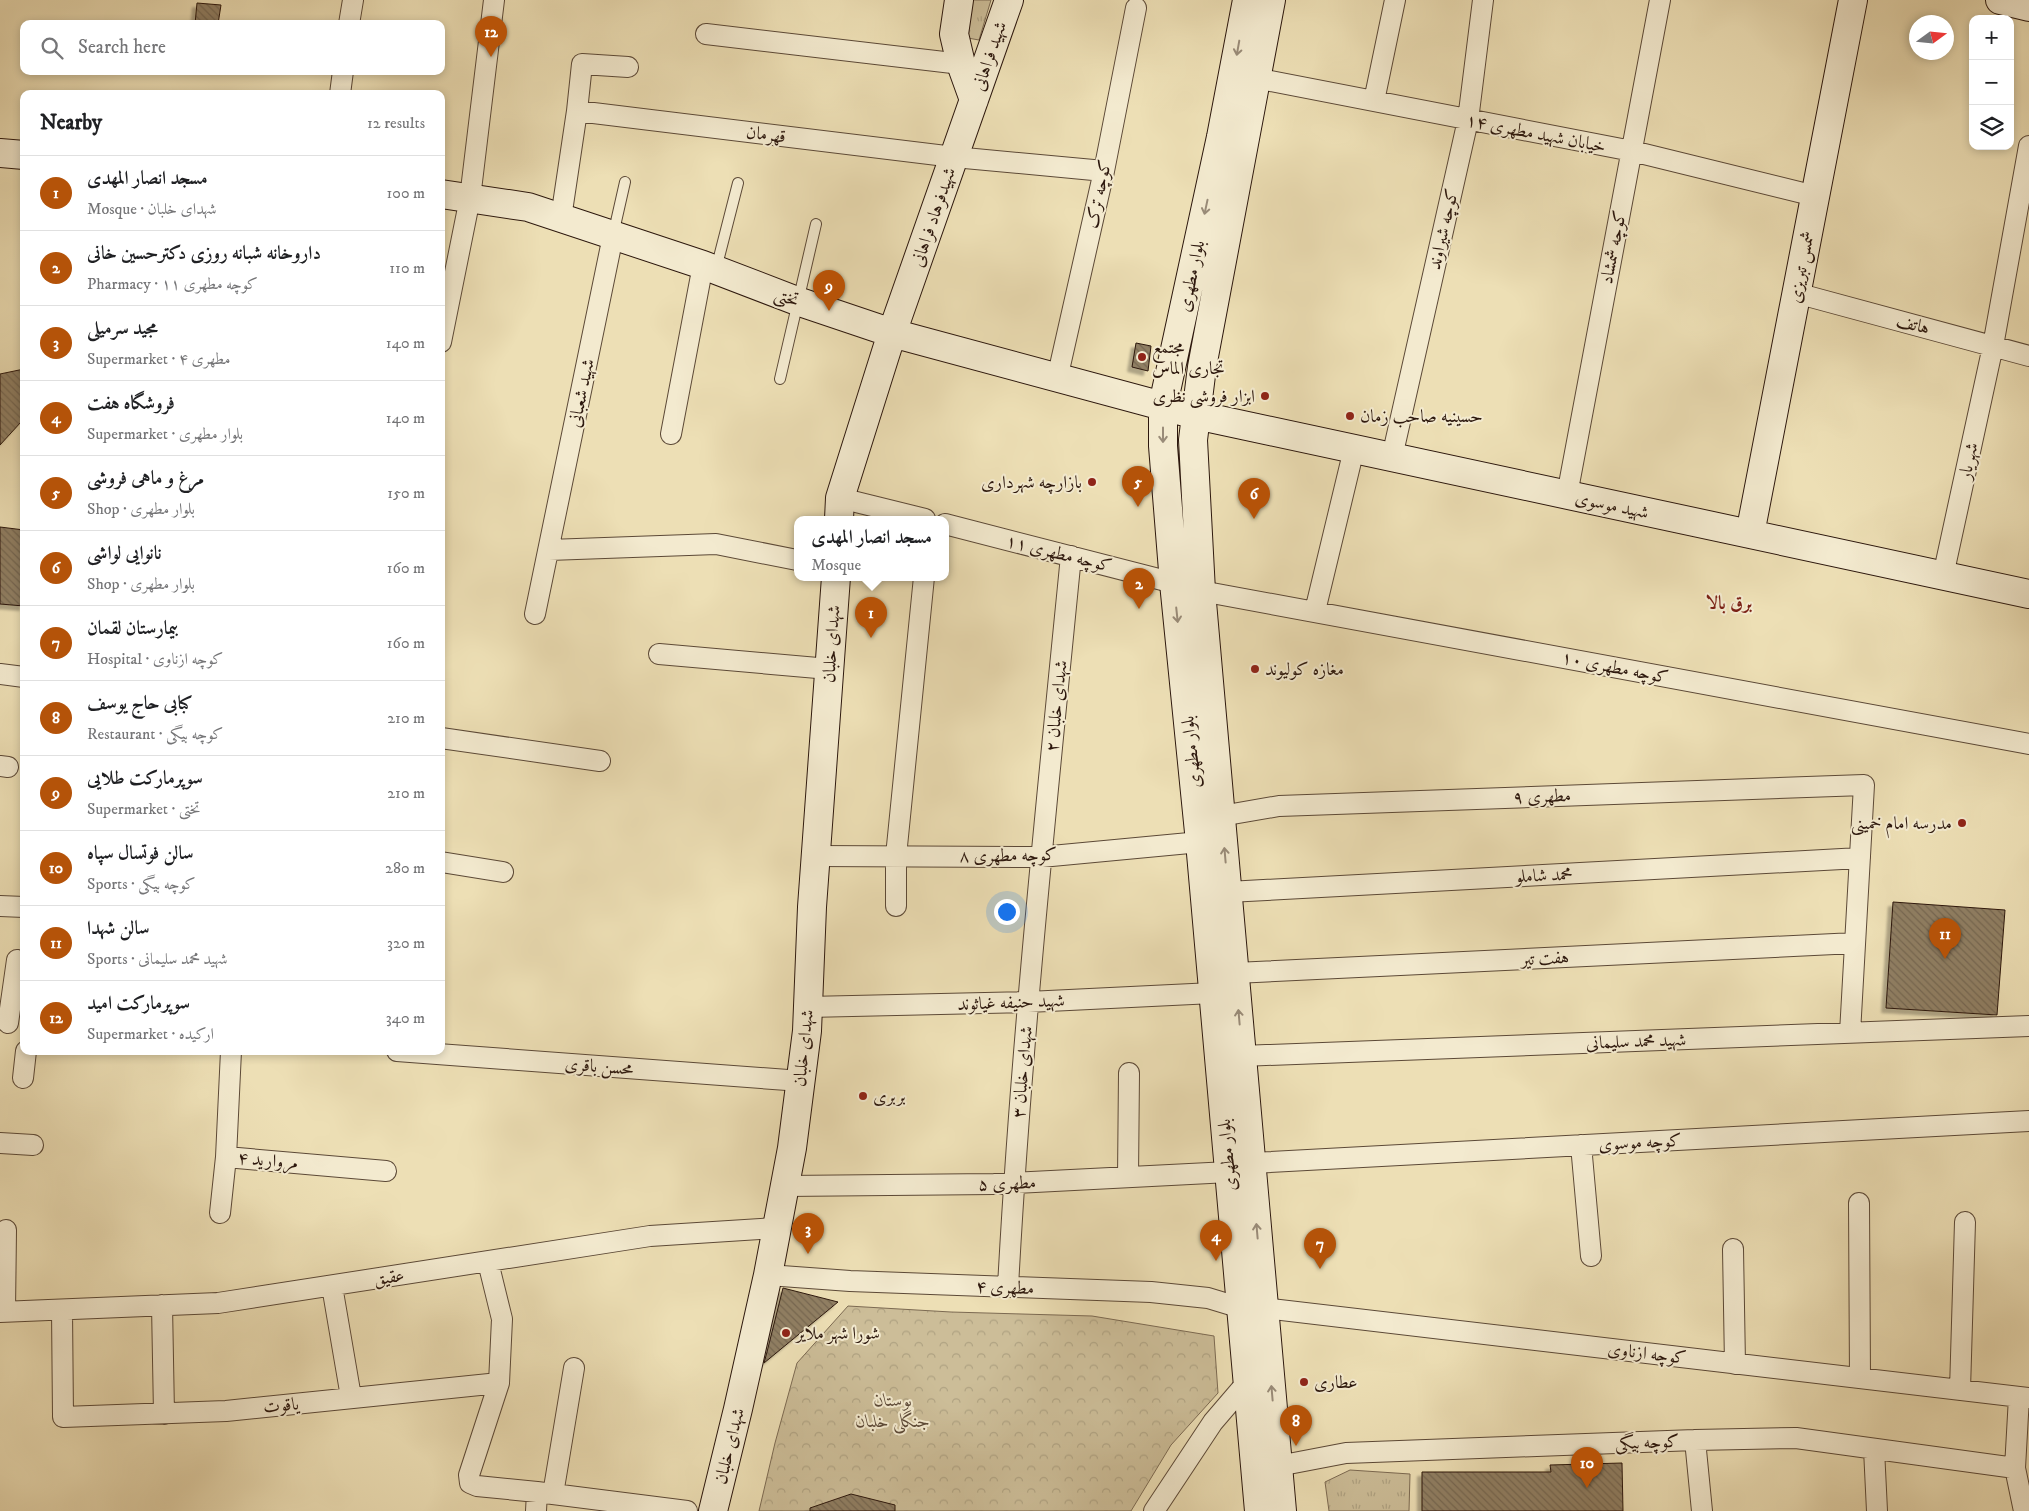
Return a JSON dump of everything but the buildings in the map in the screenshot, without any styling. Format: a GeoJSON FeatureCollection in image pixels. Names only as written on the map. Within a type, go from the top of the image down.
{"type":"FeatureCollection","features":[{"type":"Feature","properties":{"kind":"main road","name":"شهید فراهانی"},"geometry":{"type":"LineString","coordinates":[[959,0],[954,34],[961,64],[974,100]]}},
{"type":"Feature","properties":{"kind":"main road","name":"شهید فراهانی"},"geometry":{"type":"LineString","coordinates":[[974,100],[1009,0]]}},
{"type":"Feature","properties":{"kind":"main road","name":"بلوار مطهری"},"geometry":{"type":"LineString","coordinates":[[1247,0],[1222,137],[1163,405],[1163,446],[1174,583],[1213,993],[1240,1167],[1253,1308],[1278,1466],[1282,1511]]}},
{"type":"Feature","properties":{"kind":"main road","name":"بلوار مطهری"},"geometry":{"type":"LineString","coordinates":[[1240,1167],[1242,1056],[1201,591],[1193,440],[1202,367],[1271,0]]}},
{"type":"Feature","properties":{"kind":"main road","name":"شمس تبریزی"},"geometry":{"type":"LineString","coordinates":[[1750,534],[1853,0]]}},
{"type":"Feature","properties":{"kind":"main road"},"geometry":{"type":"LineString","coordinates":[[2000,0],[2029,7]]}},
{"type":"Feature","properties":{"kind":"main road","name":"شهیدفرهاد فراهانی"},"geometry":{"type":"LineString","coordinates":[[892,333],[974,100]]}},
{"type":"Feature","properties":{"kind":"main road"},"geometry":{"type":"LineString","coordinates":[[0,153],[20,155]]}},
{"type":"Feature","properties":{"kind":"main road","name":"تختی"},"geometry":{"type":"LineString","coordinates":[[445,195],[528,208],[709,267],[797,301],[892,333],[1196,415]]}},
{"type":"Feature","properties":{"kind":"main road"},"geometry":{"type":"LineString","coordinates":[[839,509],[892,333]]}},
{"type":"Feature","properties":{"kind":"main road","name":"شهید موسوی"},"geometry":{"type":"LineString","coordinates":[[1196,415],[2029,594]]}},
{"type":"Feature","properties":{"kind":"main road","name":"شهدای خلبان"},"geometry":{"type":"LineString","coordinates":[[712,1511],[738,1409],[768,1275],[785,1186],[801,1081],[808,1007],[816,856],[836,581]]}},
{"type":"Feature","properties":{"kind":"main road","name":"بلوار مطهری"},"geometry":{"type":"LineString","coordinates":[[1253,1308],[1247,1374],[1259,1511]]}},
{"type":"Feature","properties":{"kind":"street"},"geometry":{"type":"LineString","coordinates":[[350,20],[352,0]]}},
{"type":"Feature","properties":{"kind":"street"},"geometry":{"type":"LineString","coordinates":[[445,322],[470,198],[494,0]]}},
{"type":"Feature","properties":{"kind":"street"},"geometry":{"type":"LineString","coordinates":[[1374,101],[1395,0]]}},
{"type":"Feature","properties":{"kind":"street","name":"کوچه شیراوند"},"geometry":{"type":"LineString","coordinates":[[1392,457],[1468,120],[1484,0]]}},
{"type":"Feature","properties":{"kind":"street","name":"کوچه شمشاد"},"geometry":{"type":"LineString","coordinates":[[1567,495],[1660,0]]}},
{"type":"Feature","properties":{"kind":"street","name":"کوچه ترک"},"geometry":{"type":"LineString","coordinates":[[1057,379],[1104,171],[1136,8]]}},
{"type":"Feature","properties":{"kind":"street"},"geometry":{"type":"LineString","coordinates":[[706,34],[961,64]]}},
{"type":"Feature","properties":{"kind":"street"},"geometry":{"type":"LineString","coordinates":[[561,218],[582,64],[628,67]]}},
{"type":"Feature","properties":{"kind":"street"},"geometry":{"type":"LineString","coordinates":[[341,90],[342,75]]}},
{"type":"Feature","properties":{"kind":"street","name":"خیابان شهید مطهری ۱۴"},"geometry":{"type":"LineString","coordinates":[[1255,78],[1632,151],[1815,196]]}},
{"type":"Feature","properties":{"kind":"street","name":"قهرمان"},"geometry":{"type":"LineString","coordinates":[[577,111],[954,156],[1104,171]]}},
{"type":"Feature","properties":{"kind":"street","name":"شهریار"},"geometry":{"type":"LineString","coordinates":[[1943,576],[1993,346],[2029,146]]}},
{"type":"Feature","properties":{"kind":"street","name":"شهید شعبانی"},"geometry":{"type":"LineString","coordinates":[[535,614],[613,236]]}},
{"type":"Feature","properties":{"kind":"street"},"geometry":{"type":"LineString","coordinates":[[671,434],[709,267]]}},
{"type":"Feature","properties":{"kind":"street","name":"هاتف"},"geometry":{"type":"LineString","coordinates":[[1796,293],[2029,356]]}},
{"type":"Feature","properties":{"kind":"street"},"geometry":{"type":"LineString","coordinates":[[1315,611],[1354,449]]}},
{"type":"Feature","properties":{"kind":"street"},"geometry":{"type":"LineString","coordinates":[[839,509],[899,516]]}},
{"type":"Feature","properties":{"kind":"street","name":"کوچه مطهری ۱۱"},"geometry":{"type":"LineString","coordinates":[[949,525],[1174,583]]}},
{"type":"Feature","properties":{"kind":"street"},"geometry":{"type":"LineString","coordinates":[[549,550],[716,544],[794,559]]}},
{"type":"Feature","properties":{"kind":"street","name":"شهدای خلبان ۲"},"geometry":{"type":"LineString","coordinates":[[1041,857],[1071,556]]}},
{"type":"Feature","properties":{"kind":"street"},"geometry":{"type":"LineString","coordinates":[[896,906],[896,856],[924,581]]}},
{"type":"Feature","properties":{"kind":"street","name":"کوچه مطهری ۱۰"},"geometry":{"type":"LineString","coordinates":[[1201,591],[2029,744]]}},
{"type":"Feature","properties":{"kind":"street"},"geometry":{"type":"LineString","coordinates":[[659,654],[829,669]]}},
{"type":"Feature","properties":{"kind":"street"},"geometry":{"type":"LineString","coordinates":[[0,674],[20,676]]}},
{"type":"Feature","properties":{"kind":"street"},"geometry":{"type":"LineString","coordinates":[[445,739],[600,761]]}},
{"type":"Feature","properties":{"kind":"street","name":"مطهری ۹"},"geometry":{"type":"LineString","coordinates":[[1221,816],[1279,806],[1864,785],[1860,858]]}},
{"type":"Feature","properties":{"kind":"street","name":"کوچه مطهری ۸"},"geometry":{"type":"LineString","coordinates":[[816,856],[1041,857],[1200,842]]}},
{"type":"Feature","properties":{"kind":"street","name":"شهدای خلبان ۳"},"geometry":{"type":"LineString","coordinates":[[1008,1287],[1013,1184],[1041,857]]}},
{"type":"Feature","properties":{"kind":"street"},"geometry":{"type":"LineString","coordinates":[[1850,1033],[1860,858]]}},
{"type":"Feature","properties":{"kind":"street","name":"محمد شاملو"},"geometry":{"type":"LineString","coordinates":[[1228,892],[1860,858]]}},
{"type":"Feature","properties":{"kind":"street"},"geometry":{"type":"LineString","coordinates":[[445,863],[504,872]]}},
{"type":"Feature","properties":{"kind":"street"},"geometry":{"type":"LineString","coordinates":[[0,906],[20,907]]}},
{"type":"Feature","properties":{"kind":"street","name":"هفت تیر"},"geometry":{"type":"LineString","coordinates":[[1235,973],[1855,943]]}},
{"type":"Feature","properties":{"kind":"street"},"geometry":{"type":"LineString","coordinates":[[11,1023],[17,960]]}},
{"type":"Feature","properties":{"kind":"street","name":"شهید حنیفه غیاثوند"},"geometry":{"type":"LineString","coordinates":[[808,1007],[1028,1002],[1213,993]]}},
{"type":"Feature","properties":{"kind":"street","name":"شهید محمد سلیمانی"},"geometry":{"type":"LineString","coordinates":[[1242,1056],[2029,1026]]}},
{"type":"Feature","properties":{"kind":"street"},"geometry":{"type":"LineString","coordinates":[[23,1078],[26,1055]]}},
{"type":"Feature","properties":{"kind":"street","name":"مروارید ۴"},"geometry":{"type":"LineString","coordinates":[[231,1055],[226,1157],[386,1171]]}},
{"type":"Feature","properties":{"kind":"street","name":"محسن باقری"},"geometry":{"type":"LineString","coordinates":[[445,1055],[801,1081]]}},
{"type":"Feature","properties":{"kind":"street"},"geometry":{"type":"LineString","coordinates":[[1128,1073],[1128,1177]]}},
{"type":"Feature","properties":{"kind":"street","name":"کوچه موسوی"},"geometry":{"type":"LineString","coordinates":[[1240,1167],[1581,1145],[2029,1121]]}},
{"type":"Feature","properties":{"kind":"street"},"geometry":{"type":"LineString","coordinates":[[0,1143],[33,1144]]}},
{"type":"Feature","properties":{"kind":"street"},"geometry":{"type":"LineString","coordinates":[[1581,1145],[1591,1256]]}},
{"type":"Feature","properties":{"kind":"street"},"geometry":{"type":"LineString","coordinates":[[220,1213],[226,1157]]}},
{"type":"Feature","properties":{"kind":"street","name":"مطهری ۵"},"geometry":{"type":"LineString","coordinates":[[785,1186],[1013,1184],[1128,1177],[1240,1167]]}},
{"type":"Feature","properties":{"kind":"street"},"geometry":{"type":"LineString","coordinates":[[1859,1203],[1860,1378]]}},
{"type":"Feature","properties":{"kind":"street"},"geometry":{"type":"LineString","coordinates":[[1960,1390],[1965,1222]]}},
{"type":"Feature","properties":{"kind":"street","name":"عقیق"},"geometry":{"type":"LineString","coordinates":[[3,1312],[218,1303],[650,1236],[776,1228]]}},
{"type":"Feature","properties":{"kind":"street"},"geometry":{"type":"LineString","coordinates":[[3,1312],[6,1230]]}},
{"type":"Feature","properties":{"kind":"street"},"geometry":{"type":"LineString","coordinates":[[1733,1249],[1735,1364]]}},
{"type":"Feature","properties":{"kind":"street"},"geometry":{"type":"LineString","coordinates":[[488,1262],[502,1319],[499,1383],[469,1475],[470,1483],[542,1499],[687,1511]]}},
{"type":"Feature","properties":{"kind":"street","name":"مطهری ۴"},"geometry":{"type":"LineString","coordinates":[[768,1275],[850,1281],[1151,1292],[1208,1298],[1253,1308]]}},
{"type":"Feature","properties":{"kind":"street"},"geometry":{"type":"LineString","coordinates":[[332,1286],[351,1397]]}},
{"type":"Feature","properties":{"kind":"street"},"geometry":{"type":"LineString","coordinates":[[162,1305],[164,1414]]}},
{"type":"Feature","properties":{"kind":"street","name":"کوچه ازناوی"},"geometry":{"type":"LineString","coordinates":[[1253,1308],[2024,1398]]}},
{"type":"Feature","properties":{"kind":"street","name":"یاقوت"},"geometry":{"type":"LineString","coordinates":[[62,1310],[63,1417],[226,1410],[499,1383]]}},
{"type":"Feature","properties":{"kind":"street"},"geometry":{"type":"LineString","coordinates":[[542,1499],[574,1368]]}},
{"type":"Feature","properties":{"kind":"street"},"geometry":{"type":"LineString","coordinates":[[1154,1511],[1213,1422],[1243,1387],[1247,1374]]}},
{"type":"Feature","properties":{"kind":"street"},"geometry":{"type":"LineString","coordinates":[[2024,1398],[2015,1468],[2024,1511]]}},
{"type":"Feature","properties":{"kind":"street","name":"کوچه بیگی"},"geometry":{"type":"LineString","coordinates":[[1278,1466],[1346,1453],[1796,1438],[2015,1468]]}},
{"type":"Feature","properties":{"kind":"street"},"geometry":{"type":"LineString","coordinates":[[1696,1440],[1702,1511]]}},
{"type":"Feature","properties":{"kind":"street"},"geometry":{"type":"LineString","coordinates":[[1874,1449],[1877,1511]]}},
{"type":"Feature","properties":{"kind":"lane"},"geometry":{"type":"LineString","coordinates":[[613,236],[625,182]]}},
{"type":"Feature","properties":{"kind":"lane"},"geometry":{"type":"LineString","coordinates":[[709,267],[738,183]]}},
{"type":"Feature","properties":{"kind":"lane"},"geometry":{"type":"LineString","coordinates":[[780,379],[816,224]]}},
{"type":"Feature","properties":{"kind":"green space"},"geometry":{"type":"Polygon","coordinates":[[[967,0],[991,0],[979,40],[962,37],[967,0]]]}},
{"type":"Feature","properties":{"kind":"green space","name":"بوستان جنگلی خلبان"},"geometry":{"type":"Polygon","coordinates":[[[848,1306],[951,1312],[1092,1316],[1214,1336],[1218,1393],[1171,1445],[1131,1511],[759,1511],[797,1363],[848,1306]]]}},
{"type":"Feature","properties":{"kind":"green space"},"geometry":{"type":"Polygon","coordinates":[[[1350,1470],[1410,1474],[1409,1511],[1329,1511],[1325,1482],[1350,1470]]]}},
{"type":"Feature","properties":{"kind":"place","name":"سوپرمارکت امید"},"geometry":{"type":"Point","coordinates":[491,57]}},
{"type":"Feature","properties":{"kind":"place","name":"سوپرمارکت طلایی"},"geometry":{"type":"Point","coordinates":[829,311]}},
{"type":"Feature","properties":{"kind":"place","name":"مجتمع تجاری الماس"},"geometry":{"type":"Point","coordinates":[1142,357]}},
{"type":"Feature","properties":{"kind":"place","name":"ابزار فروشی نظری"},"geometry":{"type":"Point","coordinates":[1265,396]}},
{"type":"Feature","properties":{"kind":"place","name":"حسینیه صاحب زمان"},"geometry":{"type":"Point","coordinates":[1350,416]}},
{"type":"Feature","properties":{"kind":"place","name":"بازارچه شهرداری"},"geometry":{"type":"Point","coordinates":[1092,482]}},
{"type":"Feature","properties":{"kind":"place","name":"مرغ و ماهی فروشی"},"geometry":{"type":"Point","coordinates":[1138,507]}},
{"type":"Feature","properties":{"kind":"place","name":"نانوایی لواشی"},"geometry":{"type":"Point","coordinates":[1254,519]}},
{"type":"Feature","properties":{"kind":"place","name":"داروخانه شبانه روزی دکترحسین خانی"},"geometry":{"type":"Point","coordinates":[1139,609]}},
{"type":"Feature","properties":{"kind":"place","name":"مسجد انصار المهدی"},"geometry":{"type":"Point","coordinates":[871,638]}},
{"type":"Feature","properties":{"kind":"place","name":"مغازه کولیوند"},"geometry":{"type":"Point","coordinates":[1255,669]}},
{"type":"Feature","properties":{"kind":"place","name":"مدرسه امام خمینی"},"geometry":{"type":"Point","coordinates":[1962,823]}},
{"type":"Feature","properties":{"kind":"place","name":"سالن شهدا"},"geometry":{"type":"Point","coordinates":[1945,959]}},
{"type":"Feature","properties":{"kind":"place","name":"بربری"},"geometry":{"type":"Point","coordinates":[863,1096]}},
{"type":"Feature","properties":{"kind":"place","name":"مجید سرمیلی"},"geometry":{"type":"Point","coordinates":[808,1254]}},
{"type":"Feature","properties":{"kind":"place","name":"فروشگاه هفت"},"geometry":{"type":"Point","coordinates":[1216,1261]}},
{"type":"Feature","properties":{"kind":"place","name":"بیمارستان لقمان"},"geometry":{"type":"Point","coordinates":[1320,1269]}},
{"type":"Feature","properties":{"kind":"place","name":"شورا شهر ملایر"},"geometry":{"type":"Point","coordinates":[786,1333]}},
{"type":"Feature","properties":{"kind":"place","name":"عطاری"},"geometry":{"type":"Point","coordinates":[1304,1382]}},
{"type":"Feature","properties":{"kind":"place","name":"کبابی حاج یوسف"},"geometry":{"type":"Point","coordinates":[1296,1446]}},
{"type":"Feature","properties":{"kind":"place","name":"سالن فوتسال سپاه"},"geometry":{"type":"Point","coordinates":[1587,1488]}},
{"type":"Feature","properties":{"kind":"district","name":"برق بالا"},"geometry":{"type":"Point","coordinates":[1729,602]}}]}
